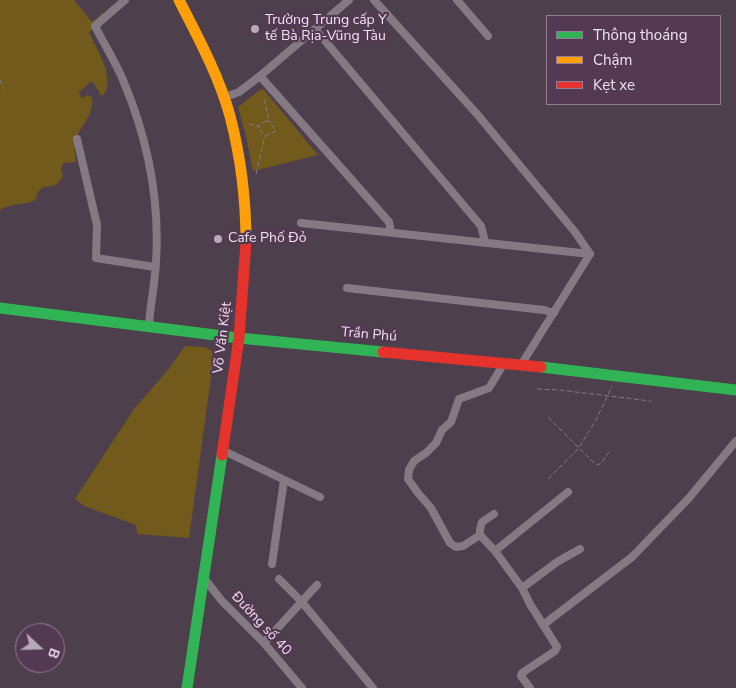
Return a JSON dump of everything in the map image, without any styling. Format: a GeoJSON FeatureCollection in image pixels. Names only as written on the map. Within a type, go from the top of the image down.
{"type":"FeatureCollection","features":[{"type":"Feature","properties":{"kind":"main road","name":"Võ Văn Kiệt"},"geometry":{"type":"LineString","coordinates":[[179,0],[209,60],[230,115],[242,170],[246,211],[246,259],[240,338],[187,688]]}},
{"type":"Feature","properties":{"kind":"main road","name":"Trần Phú"},"geometry":{"type":"LineString","coordinates":[[0,308],[240,338],[504,363],[736,390]]}},
{"type":"Feature","properties":{"kind":"street"},"geometry":{"type":"LineString","coordinates":[[125,0],[95,26],[122,78],[144,142],[150,168],[155,206],[156,266],[149,326]]}},
{"type":"Feature","properties":{"kind":"street"},"geometry":{"type":"LineString","coordinates":[[224,98],[239,92],[260,76],[349,0]]}},
{"type":"Feature","properties":{"kind":"street"},"geometry":{"type":"LineString","coordinates":[[374,0],[476,114],[575,232],[590,254]]}},
{"type":"Feature","properties":{"kind":"street"},"geometry":{"type":"LineString","coordinates":[[457,0],[488,36]]}},
{"type":"Feature","properties":{"kind":"street"},"geometry":{"type":"LineString","coordinates":[[315,29],[481,226],[485,242]]}},
{"type":"Feature","properties":{"kind":"street"},"geometry":{"type":"LineString","coordinates":[[260,76],[389,222],[391,232]]}},
{"type":"Feature","properties":{"kind":"street"},"geometry":{"type":"LineString","coordinates":[[77,139],[97,225],[96,258],[156,266]]}},
{"type":"Feature","properties":{"kind":"street"},"geometry":{"type":"LineString","coordinates":[[301,223],[590,254]]}},
{"type":"Feature","properties":{"kind":"street"},"geometry":{"type":"LineString","coordinates":[[521,365],[590,254]]}},
{"type":"Feature","properties":{"kind":"street"},"geometry":{"type":"LineString","coordinates":[[347,288],[544,310],[554,313]]}},
{"type":"Feature","properties":{"kind":"street"},"geometry":{"type":"LineString","coordinates":[[480,535],[462,546],[456,547],[450,543],[431,508],[408,479],[409,470],[414,461],[436,443],[442,430],[451,422],[459,399],[489,388],[504,363]]}},
{"type":"Feature","properties":{"kind":"street"},"geometry":{"type":"LineString","coordinates":[[543,625],[632,557],[690,498],[736,441]]}},
{"type":"Feature","properties":{"kind":"street"},"geometry":{"type":"LineString","coordinates":[[222,450],[320,497]]}},
{"type":"Feature","properties":{"kind":"street"},"geometry":{"type":"LineString","coordinates":[[272,564],[284,480]]}},
{"type":"Feature","properties":{"kind":"street"},"geometry":{"type":"LineString","coordinates":[[496,551],[568,492]]}},
{"type":"Feature","properties":{"kind":"street"},"geometry":{"type":"LineString","coordinates":[[494,514],[482,522],[480,535],[496,551],[522,588],[557,647],[556,651],[522,673],[521,676],[530,688]]}},
{"type":"Feature","properties":{"kind":"street"},"geometry":{"type":"LineString","coordinates":[[522,588],[557,562],[580,549]]}},
{"type":"Feature","properties":{"kind":"street","name":"Đường số 40"},"geometry":{"type":"LineString","coordinates":[[203,577],[222,601],[264,643],[302,688]]}},
{"type":"Feature","properties":{"kind":"street"},"geometry":{"type":"LineString","coordinates":[[280,580],[301,601],[373,688]]}},
{"type":"Feature","properties":{"kind":"street"},"geometry":{"type":"LineString","coordinates":[[264,643],[317,585]]}},
{"type":"Feature","properties":{"kind":"path"},"geometry":{"type":"LineString","coordinates":[[0,80],[4,89]]}},
{"type":"Feature","properties":{"kind":"path"},"geometry":{"type":"LineString","coordinates":[[264,99],[269,121],[276,131],[265,136]]}},
{"type":"Feature","properties":{"kind":"path"},"geometry":{"type":"LineString","coordinates":[[249,124],[258,126],[266,120],[269,121]]}},
{"type":"Feature","properties":{"kind":"path"},"geometry":{"type":"LineString","coordinates":[[258,126],[265,136]]}},
{"type":"Feature","properties":{"kind":"path"},"geometry":{"type":"LineString","coordinates":[[256,174],[265,136]]}},
{"type":"Feature","properties":{"kind":"path"},"geometry":{"type":"LineString","coordinates":[[548,479],[578,449],[596,420],[616,376]]}},
{"type":"Feature","properties":{"kind":"path"},"geometry":{"type":"LineString","coordinates":[[537,389],[651,401]]}},
{"type":"Feature","properties":{"kind":"path"},"geometry":{"type":"LineString","coordinates":[[548,417],[590,461],[598,465],[609,452]]}},
{"type":"Feature","properties":{"kind":"shaded area"},"geometry":{"type":"Polygon","coordinates":[[[0,0],[74,0],[92,22],[103,13],[107,21],[89,32],[94,42],[92,44],[94,43],[103,61],[108,82],[104,95],[101,95],[93,82],[90,82],[79,92],[83,98],[87,95],[92,97],[92,103],[89,115],[75,142],[76,162],[64,163],[61,168],[63,177],[54,185],[43,187],[38,192],[35,200],[0,210],[0,0]]]}},
{"type":"Feature","properties":{"kind":"shaded area"},"geometry":{"type":"Polygon","coordinates":[[[261,89],[264,90],[318,155],[253,171],[238,107],[261,89]]]}},
{"type":"Feature","properties":{"kind":"shaded area"},"geometry":{"type":"Polygon","coordinates":[[[185,346],[205,347],[212,351],[213,363],[189,538],[137,534],[136,525],[84,506],[75,499],[134,409],[168,370],[185,346]]]}},
{"type":"Feature","properties":{"kind":"traffic: fast"},"geometry":{"type":"LineString","coordinates":[[0,308],[239,338],[383,352]]}},
{"type":"Feature","properties":{"kind":"traffic: fast"},"geometry":{"type":"LineString","coordinates":[[541,367],[736,390]]}},
{"type":"Feature","properties":{"kind":"traffic: fast"},"geometry":{"type":"LineString","coordinates":[[187,688],[222,455]]}},
{"type":"Feature","properties":{"kind":"traffic: slow"},"geometry":{"type":"LineString","coordinates":[[179,0],[214,71],[230,116],[242,179],[246,242]]}},
{"type":"Feature","properties":{"kind":"traffic: jam"},"geometry":{"type":"LineString","coordinates":[[222,455],[239,338],[246,242]]}},
{"type":"Feature","properties":{"kind":"traffic: jam"},"geometry":{"type":"LineString","coordinates":[[383,352],[541,367]]}},
{"type":"Feature","properties":{"kind":"place","name":"Trường Trung cấp Y tế Bà Rịa-Vũng Tàu"},"geometry":{"type":"Point","coordinates":[255,29]}},
{"type":"Feature","properties":{"kind":"place","name":"Cafe Phố Đỏ"},"geometry":{"type":"Point","coordinates":[218,239]}}]}
